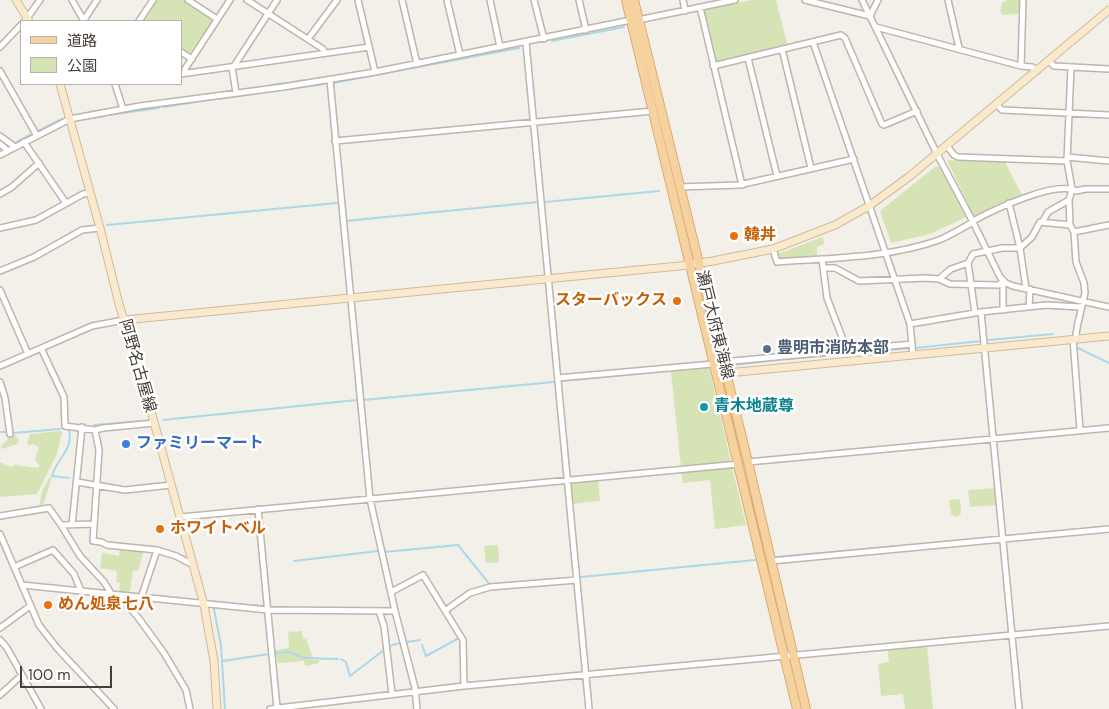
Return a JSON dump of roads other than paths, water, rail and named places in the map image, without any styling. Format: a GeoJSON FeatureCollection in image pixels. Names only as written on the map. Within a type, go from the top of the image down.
{"type":"FeatureCollection","features":[{"type":"Feature","properties":{"kind":"main road","name":"瀬戸大府東海線"},"geometry":{"type":"LineString","coordinates":[[626,0],[635,20],[680,187],[748,462],[771,561],[797,709]]}},
{"type":"Feature","properties":{"kind":"main road","name":"瀬戸大府東海線"},"geometry":{"type":"LineString","coordinates":[[634,0],[635,20],[653,111],[689,264],[789,656],[806,709]]}},
{"type":"Feature","properties":{"kind":"street"},"geometry":{"type":"LineString","coordinates":[[16,0],[27,20],[40,0]]}},
{"type":"Feature","properties":{"kind":"street"},"geometry":{"type":"LineString","coordinates":[[72,0],[83,20]]}},
{"type":"Feature","properties":{"kind":"street"},"geometry":{"type":"LineString","coordinates":[[85,20],[97,0]]}},
{"type":"Feature","properties":{"kind":"street"},"geometry":{"type":"LineString","coordinates":[[140,20],[153,0]]}},
{"type":"Feature","properties":{"kind":"street"},"geometry":{"type":"LineString","coordinates":[[188,0],[217,19]]}},
{"type":"Feature","properties":{"kind":"street"},"geometry":{"type":"LineString","coordinates":[[183,73],[230,0]]}},
{"type":"Feature","properties":{"kind":"street"},"geometry":{"type":"LineString","coordinates":[[247,0],[323,49],[325,54]]}},
{"type":"Feature","properties":{"kind":"street"},"geometry":{"type":"LineString","coordinates":[[236,93],[233,66],[276,0]]}},
{"type":"Feature","properties":{"kind":"street"},"geometry":{"type":"LineString","coordinates":[[308,39],[337,0]]}},
{"type":"Feature","properties":{"kind":"street"},"geometry":{"type":"LineString","coordinates":[[358,0],[375,72]]}},
{"type":"Feature","properties":{"kind":"street"},"geometry":{"type":"LineString","coordinates":[[402,0],[417,64]]}},
{"type":"Feature","properties":{"kind":"street"},"geometry":{"type":"LineString","coordinates":[[447,0],[460,55]]}},
{"type":"Feature","properties":{"kind":"street"},"geometry":{"type":"LineString","coordinates":[[490,0],[500,47]]}},
{"type":"Feature","properties":{"kind":"street"},"geometry":{"type":"LineString","coordinates":[[534,0],[544,39]]}},
{"type":"Feature","properties":{"kind":"street"},"geometry":{"type":"LineString","coordinates":[[579,0],[586,30]]}},
{"type":"Feature","properties":{"kind":"street"},"geometry":{"type":"LineString","coordinates":[[683,0],[685,11]]}},
{"type":"Feature","properties":{"kind":"street"},"geometry":{"type":"LineString","coordinates":[[0,155],[70,119],[123,109],[375,72],[735,0]]}},
{"type":"Feature","properties":{"kind":"street"},"geometry":{"type":"LineString","coordinates":[[805,0],[870,16]]}},
{"type":"Feature","properties":{"kind":"street"},"geometry":{"type":"LineString","coordinates":[[862,0],[937,154],[1003,281],[1002,310]]}},
{"type":"Feature","properties":{"kind":"street"},"geometry":{"type":"LineString","coordinates":[[870,16],[878,0]]}},
{"type":"Feature","properties":{"kind":"street"},"geometry":{"type":"LineString","coordinates":[[948,0],[959,48]]}},
{"type":"Feature","properties":{"kind":"street"},"geometry":{"type":"LineString","coordinates":[[1021,66],[1023,0]]}},
{"type":"Feature","properties":{"kind":"street"},"geometry":{"type":"LineString","coordinates":[[700,7],[742,185]]}},
{"type":"Feature","properties":{"kind":"street"},"geometry":{"type":"LineString","coordinates":[[0,366],[92,326],[124,320],[689,264],[721,260],[773,249],[835,225],[891,191],[997,105],[1109,10]]}},
{"type":"Feature","properties":{"kind":"street"},"geometry":{"type":"LineString","coordinates":[[0,47],[20,26]]}},
{"type":"Feature","properties":{"kind":"street"},"geometry":{"type":"LineString","coordinates":[[876,27],[1021,66],[1032,66],[1037,71]]}},
{"type":"Feature","properties":{"kind":"street"},"geometry":{"type":"LineString","coordinates":[[713,66],[841,35],[845,38],[882,124],[884,125],[917,111]]}},
{"type":"Feature","properties":{"kind":"street"},"geometry":{"type":"LineString","coordinates":[[813,42],[910,324],[913,355]]}},
{"type":"Feature","properties":{"kind":"street"},"geometry":{"type":"LineString","coordinates":[[526,43],[589,709]]}},
{"type":"Feature","properties":{"kind":"street"},"geometry":{"type":"LineString","coordinates":[[183,73],[369,48]]}},
{"type":"Feature","properties":{"kind":"street"},"geometry":{"type":"LineString","coordinates":[[782,49],[811,168]]}},
{"type":"Feature","properties":{"kind":"street"},"geometry":{"type":"LineString","coordinates":[[182,53],[192,58]]}},
{"type":"Feature","properties":{"kind":"street"},"geometry":{"type":"LineString","coordinates":[[748,58],[777,176]]}},
{"type":"Feature","properties":{"kind":"street"},"geometry":{"type":"LineString","coordinates":[[1049,61],[1054,66],[1109,69]]}},
{"type":"Feature","properties":{"kind":"street"},"geometry":{"type":"LineString","coordinates":[[1071,67],[1067,159],[1072,189],[1069,200],[1070,226],[1074,232],[1076,262],[1085,293],[1081,304],[1075,339],[1080,430]]}},
{"type":"Feature","properties":{"kind":"street"},"geometry":{"type":"LineString","coordinates":[[0,71],[37,136]]}},
{"type":"Feature","properties":{"kind":"street"},"geometry":{"type":"LineString","coordinates":[[330,80],[370,498],[395,612],[416,692],[417,709]]}},
{"type":"Feature","properties":{"kind":"street","name":"阿野名古屋線"},"geometry":{"type":"LineString","coordinates":[[60,85],[204,604],[212,644],[217,709]]}},
{"type":"Feature","properties":{"kind":"street"},"geometry":{"type":"LineString","coordinates":[[116,85],[123,109]]}},
{"type":"Feature","properties":{"kind":"street"},"geometry":{"type":"LineString","coordinates":[[997,105],[1002,110],[1109,115]]}},
{"type":"Feature","properties":{"kind":"street"},"geometry":{"type":"LineString","coordinates":[[335,141],[653,111]]}},
{"type":"Feature","properties":{"kind":"street"},"geometry":{"type":"LineString","coordinates":[[0,136],[15,147]]}},
{"type":"Feature","properties":{"kind":"street"},"geometry":{"type":"LineString","coordinates":[[24,142],[66,204]]}},
{"type":"Feature","properties":{"kind":"street"},"geometry":{"type":"LineString","coordinates":[[0,144],[8,151]]}},
{"type":"Feature","properties":{"kind":"street"},"geometry":{"type":"LineString","coordinates":[[947,146],[958,157],[1109,161]]}},
{"type":"Feature","properties":{"kind":"street"},"geometry":{"type":"LineString","coordinates":[[680,187],[696,188],[742,185],[854,159]]}},
{"type":"Feature","properties":{"kind":"street"},"geometry":{"type":"LineString","coordinates":[[0,194],[12,187],[39,163]]}},
{"type":"Feature","properties":{"kind":"street"},"geometry":{"type":"LineString","coordinates":[[773,249],[776,262],[858,257],[916,247],[941,239],[1009,203],[1048,191],[1109,189]]}},
{"type":"Feature","properties":{"kind":"street"},"geometry":{"type":"LineString","coordinates":[[0,228],[36,220],[83,194],[90,194]]}},
{"type":"Feature","properties":{"kind":"street"},"geometry":{"type":"LineString","coordinates":[[939,278],[951,269],[968,263],[974,254],[986,250],[1020,248],[1032,238],[1040,222],[1044,221],[1048,212],[1069,200]]}},
{"type":"Feature","properties":{"kind":"street"},"geometry":{"type":"LineString","coordinates":[[1009,203],[1028,289],[1029,307]]}},
{"type":"Feature","properties":{"kind":"street"},"geometry":{"type":"LineString","coordinates":[[1044,221],[1070,226]]}},
{"type":"Feature","properties":{"kind":"street"},"geometry":{"type":"LineString","coordinates":[[1074,232],[1109,225]]}},
{"type":"Feature","properties":{"kind":"street"},"geometry":{"type":"LineString","coordinates":[[0,271],[34,257],[82,230],[100,228]]}},
{"type":"Feature","properties":{"kind":"street"},"geometry":{"type":"LineString","coordinates":[[822,259],[827,298],[847,350]]}},
{"type":"Feature","properties":{"kind":"street"},"geometry":{"type":"LineString","coordinates":[[968,263],[975,313]]}},
{"type":"Feature","properties":{"kind":"street"},"geometry":{"type":"LineString","coordinates":[[823,268],[835,268],[859,282],[939,278],[950,284],[999,285],[1003,281]]}},
{"type":"Feature","properties":{"kind":"street"},"geometry":{"type":"LineString","coordinates":[[1003,281],[1013,286],[1081,304],[1109,307]]}},
{"type":"Feature","properties":{"kind":"street"},"geometry":{"type":"LineString","coordinates":[[0,290],[28,354]]}},
{"type":"Feature","properties":{"kind":"street"},"geometry":{"type":"LineString","coordinates":[[910,324],[982,312],[1081,304]]}},
{"type":"Feature","properties":{"kind":"street"},"geometry":{"type":"LineString","coordinates":[[982,312],[1019,709]]}},
{"type":"Feature","properties":{"kind":"street"},"geometry":{"type":"LineString","coordinates":[[717,374],[1109,336]]}},
{"type":"Feature","properties":{"kind":"street"},"geometry":{"type":"LineString","coordinates":[[723,362],[912,344]]}},
{"type":"Feature","properties":{"kind":"street"},"geometry":{"type":"LineString","coordinates":[[41,348],[64,396],[65,426],[95,430],[154,423]]}},
{"type":"Feature","properties":{"kind":"street"},"geometry":{"type":"LineString","coordinates":[[784,356],[785,367]]}},
{"type":"Feature","properties":{"kind":"street"},"geometry":{"type":"LineString","coordinates":[[558,378],[714,364]]}},
{"type":"Feature","properties":{"kind":"street"},"geometry":{"type":"LineString","coordinates":[[0,382],[10,434]]}},
{"type":"Feature","properties":{"kind":"street"},"geometry":{"type":"LineString","coordinates":[[72,525],[82,427]]}},
{"type":"Feature","properties":{"kind":"street"},"geometry":{"type":"LineString","coordinates":[[748,462],[1109,428]]}},
{"type":"Feature","properties":{"kind":"street"},"geometry":{"type":"LineString","coordinates":[[95,430],[99,450],[93,541],[107,545],[157,550],[176,556],[194,565]]}},
{"type":"Feature","properties":{"kind":"street"},"geometry":{"type":"LineString","coordinates":[[180,517],[739,464]]}},
{"type":"Feature","properties":{"kind":"street"},"geometry":{"type":"LineString","coordinates":[[77,482],[125,490],[171,485]]}},
{"type":"Feature","properties":{"kind":"street"},"geometry":{"type":"LineString","coordinates":[[0,516],[49,508],[80,556],[137,616],[164,654],[186,690],[190,709]]}},
{"type":"Feature","properties":{"kind":"street"},"geometry":{"type":"LineString","coordinates":[[258,509],[277,708]]}},
{"type":"Feature","properties":{"kind":"street"},"geometry":{"type":"LineString","coordinates":[[61,525],[94,524]]}},
{"type":"Feature","properties":{"kind":"street"},"geometry":{"type":"LineString","coordinates":[[771,561],[1109,529]]}},
{"type":"Feature","properties":{"kind":"street"},"geometry":{"type":"LineString","coordinates":[[0,534],[39,625],[114,709]]}},
{"type":"Feature","properties":{"kind":"street"},"geometry":{"type":"LineString","coordinates":[[14,567],[53,550],[74,574],[81,591]]}},
{"type":"Feature","properties":{"kind":"street"},"geometry":{"type":"LineString","coordinates":[[141,598],[157,550]]}},
{"type":"Feature","properties":{"kind":"street"},"geometry":{"type":"LineString","coordinates":[[391,592],[423,576],[463,640],[464,686]]}},
{"type":"Feature","properties":{"kind":"street"},"geometry":{"type":"LineString","coordinates":[[446,610],[470,594],[490,588],[577,580]]}},
{"type":"Feature","properties":{"kind":"street"},"geometry":{"type":"LineString","coordinates":[[22,585],[268,610],[395,612]]}},
{"type":"Feature","properties":{"kind":"street"},"geometry":{"type":"LineString","coordinates":[[0,628],[30,606]]}},
{"type":"Feature","properties":{"kind":"street"},"geometry":{"type":"LineString","coordinates":[[378,611],[384,626],[392,694]]}},
{"type":"Feature","properties":{"kind":"street"},"geometry":{"type":"LineString","coordinates":[[270,709],[464,686],[1109,626]]}},
{"type":"Feature","properties":{"kind":"street"},"geometry":{"type":"LineString","coordinates":[[0,640],[7,648],[41,709]]}},
{"type":"Feature","properties":{"kind":"street"},"geometry":{"type":"LineString","coordinates":[[0,695],[22,675]]}},
{"type":"Feature","properties":{"kind":"waterway"},"geometry":{"type":"LineString","coordinates":[[645,16],[677,9]]}},
{"type":"Feature","properties":{"kind":"waterway"},"geometry":{"type":"LineString","coordinates":[[552,41],[624,27]]}},
{"type":"Feature","properties":{"kind":"waterway"},"geometry":{"type":"LineString","coordinates":[[333,83],[519,48]]}},
{"type":"Feature","properties":{"kind":"waterway"},"geometry":{"type":"LineString","coordinates":[[309,80],[343,75]]}},
{"type":"Feature","properties":{"kind":"waterway"},"geometry":{"type":"LineString","coordinates":[[294,82],[304,80]]}},
{"type":"Feature","properties":{"kind":"waterway"},"geometry":{"type":"LineString","coordinates":[[271,85],[286,83]]}},
{"type":"Feature","properties":{"kind":"waterway"},"geometry":{"type":"LineString","coordinates":[[275,91],[324,84]]}},
{"type":"Feature","properties":{"kind":"waterway"},"geometry":{"type":"LineString","coordinates":[[247,89],[263,87]]}},
{"type":"Feature","properties":{"kind":"waterway"},"geometry":{"type":"LineString","coordinates":[[221,93],[232,91]]}},
{"type":"Feature","properties":{"kind":"waterway"},"geometry":{"type":"LineString","coordinates":[[219,99],[271,91]]}},
{"type":"Feature","properties":{"kind":"waterway"},"geometry":{"type":"LineString","coordinates":[[164,107],[215,99]]}},
{"type":"Feature","properties":{"kind":"waterway"},"geometry":{"type":"LineString","coordinates":[[109,115],[159,108]]}},
{"type":"Feature","properties":{"kind":"waterway"},"geometry":{"type":"LineString","coordinates":[[89,112],[108,109]]}},
{"type":"Feature","properties":{"kind":"waterway"},"geometry":{"type":"LineString","coordinates":[[78,115],[83,114]]}},
{"type":"Feature","properties":{"kind":"waterway"},"geometry":{"type":"LineString","coordinates":[[84,119],[105,116]]}},
{"type":"Feature","properties":{"kind":"waterway"},"geometry":{"type":"LineString","coordinates":[[38,131],[62,119]]}},
{"type":"Feature","properties":{"kind":"waterway"},"geometry":{"type":"LineString","coordinates":[[15,143],[31,134]]}},
{"type":"Feature","properties":{"kind":"waterway"},"geometry":{"type":"LineString","coordinates":[[0,141],[4,144]]}},
{"type":"Feature","properties":{"kind":"waterway"},"geometry":{"type":"LineString","coordinates":[[545,202],[659,191]]}},
{"type":"Feature","properties":{"kind":"waterway"},"geometry":{"type":"LineString","coordinates":[[345,221],[538,202]]}},
{"type":"Feature","properties":{"kind":"waterway"},"geometry":{"type":"LineString","coordinates":[[107,225],[337,203]]}},
{"type":"Feature","properties":{"kind":"waterway"},"geometry":{"type":"LineString","coordinates":[[989,340],[1053,334]]}},
{"type":"Feature","properties":{"kind":"waterway"},"geometry":{"type":"LineString","coordinates":[[915,348],[981,341]]}},
{"type":"Feature","properties":{"kind":"waterway"},"geometry":{"type":"LineString","coordinates":[[789,359],[911,348]]}},
{"type":"Feature","properties":{"kind":"waterway"},"geometry":{"type":"LineString","coordinates":[[1078,348],[1109,363]]}},
{"type":"Feature","properties":{"kind":"waterway"},"geometry":{"type":"LineString","coordinates":[[732,365],[778,360]]}},
{"type":"Feature","properties":{"kind":"waterway"},"geometry":{"type":"LineString","coordinates":[[360,367],[363,394]]}},
{"type":"Feature","properties":{"kind":"waterway"},"geometry":{"type":"LineString","coordinates":[[561,381],[709,367]]}},
{"type":"Feature","properties":{"kind":"waterway"},"geometry":{"type":"LineString","coordinates":[[363,400],[554,382]]}},
{"type":"Feature","properties":{"kind":"waterway"},"geometry":{"type":"LineString","coordinates":[[163,420],[357,400]]}},
{"type":"Feature","properties":{"kind":"waterway"},"geometry":{"type":"LineString","coordinates":[[94,425],[144,421]]}},
{"type":"Feature","properties":{"kind":"waterway"},"geometry":{"type":"LineString","coordinates":[[13,433],[60,429]]}},
{"type":"Feature","properties":{"kind":"waterway"},"geometry":{"type":"LineString","coordinates":[[69,431],[70,437],[67,449],[52,476],[69,478]]}},
{"type":"Feature","properties":{"kind":"waterway"},"geometry":{"type":"LineString","coordinates":[[0,432],[6,432]]}},
{"type":"Feature","properties":{"kind":"waterway"},"geometry":{"type":"LineString","coordinates":[[777,557],[999,537]]}},
{"type":"Feature","properties":{"kind":"waterway"},"geometry":{"type":"LineString","coordinates":[[385,552],[458,545],[491,586]]}},
{"type":"Feature","properties":{"kind":"waterway"},"geometry":{"type":"LineString","coordinates":[[294,561],[378,551]]}},
{"type":"Feature","properties":{"kind":"waterway"},"geometry":{"type":"LineString","coordinates":[[581,577],[755,560]]}},
{"type":"Feature","properties":{"kind":"waterway"},"geometry":{"type":"LineString","coordinates":[[566,578],[574,578]]}},
{"type":"Feature","properties":{"kind":"waterway"},"geometry":{"type":"LineString","coordinates":[[221,603],[264,606]]}},
{"type":"Feature","properties":{"kind":"waterway"},"geometry":{"type":"LineString","coordinates":[[274,607],[286,607]]}},
{"type":"Feature","properties":{"kind":"waterway"},"geometry":{"type":"LineString","coordinates":[[214,609],[221,646],[225,709]]}},
{"type":"Feature","properties":{"kind":"waterway"},"geometry":{"type":"LineString","coordinates":[[422,645],[426,656],[459,638]]}},
{"type":"Feature","properties":{"kind":"waterway"},"geometry":{"type":"LineString","coordinates":[[407,642],[420,640]]}},
{"type":"Feature","properties":{"kind":"waterway"},"geometry":{"type":"LineString","coordinates":[[388,648],[401,643]]}},
{"type":"Feature","properties":{"kind":"waterway"},"geometry":{"type":"LineString","coordinates":[[341,659],[346,662],[350,676],[384,650]]}},
{"type":"Feature","properties":{"kind":"waterway"},"geometry":{"type":"LineString","coordinates":[[275,653],[289,652],[303,658],[338,659]]}},
{"type":"Feature","properties":{"kind":"waterway"},"geometry":{"type":"LineString","coordinates":[[223,661],[269,654]]}},
{"type":"Feature","properties":{"kind":"place","name":"韓丼"},"geometry":{"type":"Point","coordinates":[734,236]}},
{"type":"Feature","properties":{"kind":"place","name":"スターバックス"},"geometry":{"type":"Point","coordinates":[677,301]}},
{"type":"Feature","properties":{"kind":"place","name":"豊明市消防本部"},"geometry":{"type":"Point","coordinates":[767,349]}},
{"type":"Feature","properties":{"kind":"place","name":"青木地蔵尊"},"geometry":{"type":"Point","coordinates":[704,407]}},
{"type":"Feature","properties":{"kind":"place","name":"ファミリーマート"},"geometry":{"type":"Point","coordinates":[126,444]}},
{"type":"Feature","properties":{"kind":"place","name":"ホワイトベル"},"geometry":{"type":"Point","coordinates":[160,529]}},
{"type":"Feature","properties":{"kind":"place","name":"めん処泉七八"},"geometry":{"type":"Point","coordinates":[48,605]}}]}
